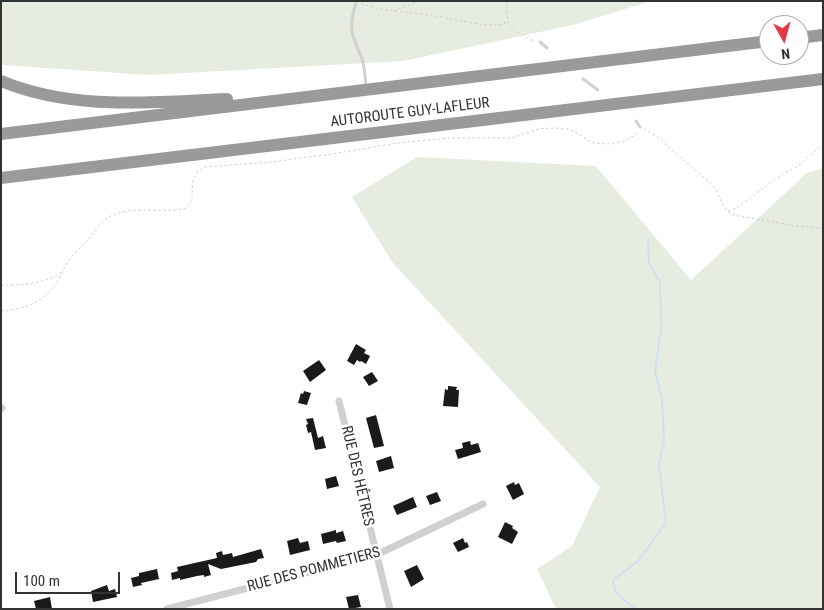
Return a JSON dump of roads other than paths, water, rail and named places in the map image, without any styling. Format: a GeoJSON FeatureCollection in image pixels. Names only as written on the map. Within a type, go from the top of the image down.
{"type":"FeatureCollection","features":[{"type":"Feature","properties":{"kind":"highway"},"geometry":{"type":"LineString","coordinates":[[809,37],[823,35]]}},
{"type":"Feature","properties":{"kind":"highway","name":"AUTOROUTE GUY-LAFLEUR"},"geometry":{"type":"LineString","coordinates":[[1,134],[759,42]]}},
{"type":"Feature","properties":{"kind":"highway","name":"AUTOROUTE GUY-LAFLEUR"},"geometry":{"type":"LineString","coordinates":[[1,178],[823,80]]}},
{"type":"Feature","properties":{"kind":"highway"},"geometry":{"type":"LineString","coordinates":[[1,81],[44,96],[92,102],[312,96]]}},
{"type":"Feature","properties":{"kind":"street","name":"RUE DES HÊTRES"},"geometry":{"type":"LineString","coordinates":[[339,400],[390,609]]}},
{"type":"Feature","properties":{"kind":"street","name":"RUE DES POMMETIERS"},"geometry":{"type":"LineString","coordinates":[[167,609],[376,555],[483,504]]}},
{"type":"Feature","properties":{"kind":"lane"},"geometry":{"type":"LineString","coordinates":[[356,3],[351,25],[363,64],[366,90]]}},
{"type":"Feature","properties":{"kind":"lane"},"geometry":{"type":"LineString","coordinates":[[540,42],[547,48]]}},
{"type":"Feature","properties":{"kind":"lane"},"geometry":{"type":"LineString","coordinates":[[583,79],[598,90]]}},
{"type":"Feature","properties":{"kind":"lane"},"geometry":{"type":"LineString","coordinates":[[636,122],[640,127]]}},
{"type":"Feature","properties":{"kind":"waterway"},"geometry":{"type":"LineString","coordinates":[[635,609],[615,592],[613,580],[638,561],[666,523],[659,464],[664,441],[662,398],[655,372],[661,329],[660,282],[649,263],[648,238]]}}]}
